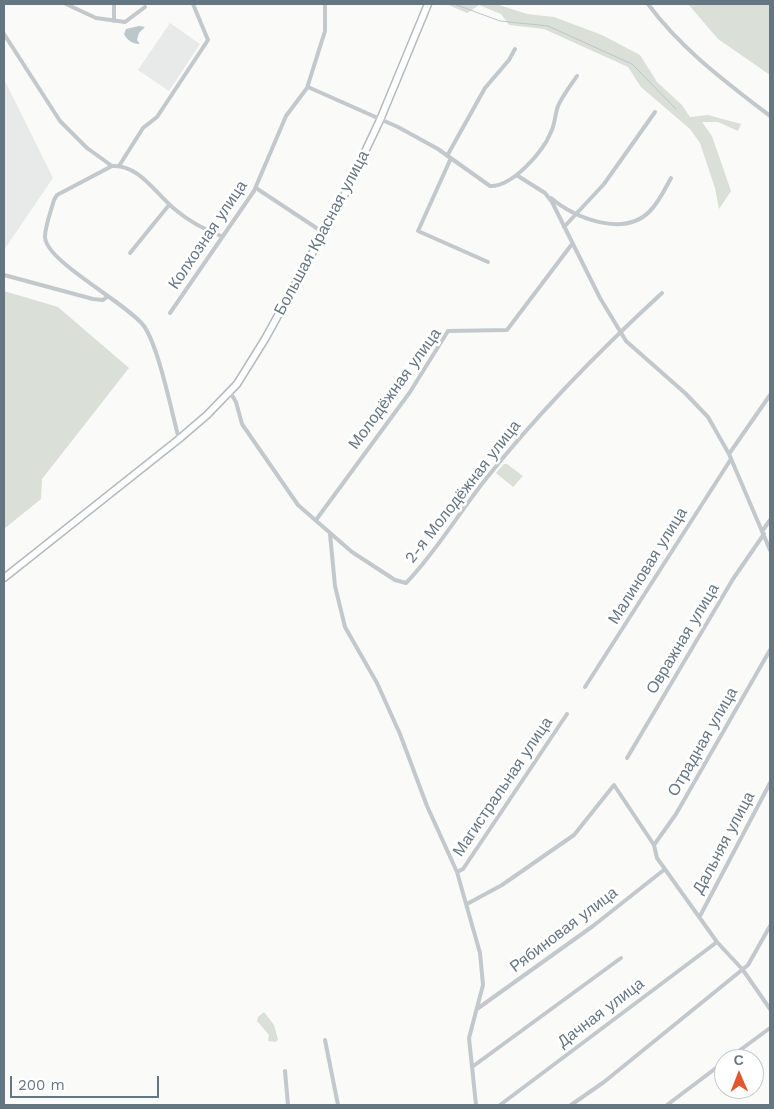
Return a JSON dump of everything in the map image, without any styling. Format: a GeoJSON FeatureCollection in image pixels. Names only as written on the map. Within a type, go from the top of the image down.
{"type":"FeatureCollection","features":[{"type":"Feature","properties":{"kind":"main road","name":"Большая Красная улица"},"geometry":{"type":"LineString","coordinates":[[4,578],[179,439],[230,392],[257,354],[324,233],[380,120],[428,4]]}},
{"type":"Feature","properties":{"kind":"street"},"geometry":{"type":"LineString","coordinates":[[66,4],[96,18],[125,22],[145,7]]}},
{"type":"Feature","properties":{"kind":"street"},"geometry":{"type":"LineString","coordinates":[[114,4],[114,21]]}},
{"type":"Feature","properties":{"kind":"street"},"geometry":{"type":"LineString","coordinates":[[119,166],[143,128],[157,118],[208,40],[193,4]]}},
{"type":"Feature","properties":{"kind":"street","name":"Колхозная улица"},"geometry":{"type":"LineString","coordinates":[[170,313],[221,236],[256,188],[286,116],[308,87],[324,31],[325,4]]}},
{"type":"Feature","properties":{"kind":"street"},"geometry":{"type":"LineString","coordinates":[[648,4],[679,42],[710,70],[770,116]]}},
{"type":"Feature","properties":{"kind":"street"},"geometry":{"type":"LineString","coordinates":[[4,34],[60,121],[87,148],[112,166]]}},
{"type":"Feature","properties":{"kind":"street"},"geometry":{"type":"LineString","coordinates":[[488,262],[418,231],[449,157],[485,88],[509,60],[515,49]]}},
{"type":"Feature","properties":{"kind":"street"},"geometry":{"type":"LineString","coordinates":[[308,87],[398,127],[449,157],[490,186],[499,186],[518,176],[551,132],[558,106],[577,76]]}},
{"type":"Feature","properties":{"kind":"street"},"geometry":{"type":"LineString","coordinates":[[564,227],[604,184],[654,112]]}},
{"type":"Feature","properties":{"kind":"street"},"geometry":{"type":"LineString","coordinates":[[179,439],[149,335],[137,318],[64,263],[47,245],[45,237],[54,200],[58,195],[112,166],[132,170],[170,205],[197,224],[221,236]]}},
{"type":"Feature","properties":{"kind":"street"},"geometry":{"type":"LineString","coordinates":[[518,176],[545,192],[558,204],[575,214],[610,224],[636,220],[650,211],[671,178]]}},
{"type":"Feature","properties":{"kind":"street"},"geometry":{"type":"LineString","coordinates":[[256,188],[324,233]]}},
{"type":"Feature","properties":{"kind":"street"},"geometry":{"type":"LineString","coordinates":[[545,192],[600,298],[620,331],[634,350],[685,393],[708,417],[730,456],[764,532],[770,550]]}},
{"type":"Feature","properties":{"kind":"street"},"geometry":{"type":"LineString","coordinates":[[130,254],[170,205]]}},
{"type":"Feature","properties":{"kind":"street","name":"Молодёжная улица"},"geometry":{"type":"LineString","coordinates":[[316,520],[410,392],[448,331],[507,330],[572,244]]}},
{"type":"Feature","properties":{"kind":"street"},"geometry":{"type":"LineString","coordinates":[[4,275],[93,299],[103,300],[108,296]]}},
{"type":"Feature","properties":{"kind":"street","name":"2-я Молодёжная улица"},"geometry":{"type":"LineString","coordinates":[[230,392],[236,402],[242,424],[298,505],[330,534],[373,567],[395,580],[406,583],[528,428],[620,331],[662,292]]}},
{"type":"Feature","properties":{"kind":"street","name":"Малиновая улица"},"geometry":{"type":"LineString","coordinates":[[586,687],[770,394]]}},
{"type":"Feature","properties":{"kind":"street","name":"Овражная улица"},"geometry":{"type":"LineString","coordinates":[[626,758],[770,520]]}},
{"type":"Feature","properties":{"kind":"street"},"geometry":{"type":"LineString","coordinates":[[330,534],[335,586],[344,627],[385,699],[457,872],[467,904],[483,969],[483,986],[469,1038],[476,1105]]}},
{"type":"Feature","properties":{"kind":"street","name":"Отрадная улица"},"geometry":{"type":"LineString","coordinates":[[654,845],[676,814],[770,650]]}},
{"type":"Feature","properties":{"kind":"street","name":"Магистральная улица"},"geometry":{"type":"LineString","coordinates":[[457,872],[463,869],[567,714]]}},
{"type":"Feature","properties":{"kind":"street","name":"Дальняя улица"},"geometry":{"type":"LineString","coordinates":[[700,916],[770,783]]}},
{"type":"Feature","properties":{"kind":"street"},"geometry":{"type":"LineString","coordinates":[[467,904],[502,885],[574,836],[614,785],[654,845],[657,858],[717,942],[742,970],[770,1009]]}},
{"type":"Feature","properties":{"kind":"street","name":"Рябиновая улица"},"geometry":{"type":"LineString","coordinates":[[477,1009],[593,926],[665,869]]}},
{"type":"Feature","properties":{"kind":"street"},"geometry":{"type":"LineString","coordinates":[[571,1105],[604,1082],[748,965],[770,926]]}},
{"type":"Feature","properties":{"kind":"street","name":"Дачная улица"},"geometry":{"type":"LineString","coordinates":[[500,1105],[717,942]]}},
{"type":"Feature","properties":{"kind":"street"},"geometry":{"type":"LineString","coordinates":[[472,1068],[621,958]]}},
{"type":"Feature","properties":{"kind":"street"},"geometry":{"type":"LineString","coordinates":[[742,1049],[770,1028]]}},
{"type":"Feature","properties":{"kind":"street"},"geometry":{"type":"LineString","coordinates":[[325,1040],[338,1105]]}},
{"type":"Feature","properties":{"kind":"street"},"geometry":{"type":"LineString","coordinates":[[667,1105],[714,1070]]}},
{"type":"Feature","properties":{"kind":"street"},"geometry":{"type":"LineString","coordinates":[[285,1071],[288,1105]]}},
{"type":"Feature","properties":{"kind":"shaded area"},"geometry":{"type":"Polygon","coordinates":[[[446,4],[496,4],[527,14],[554,17],[602,35],[640,55],[657,82],[682,105],[690,117],[708,115],[741,124],[738,131],[718,122],[702,122],[712,136],[731,191],[719,209],[715,188],[700,143],[690,129],[641,87],[628,67],[544,29],[509,25],[501,14],[479,5],[467,13],[446,4]]]}},
{"type":"Feature","properties":{"kind":"shaded area"},"geometry":{"type":"Polygon","coordinates":[[[688,4],[770,4],[770,75],[718,39],[688,4]]]}},
{"type":"Feature","properties":{"kind":"shaded area"},"geometry":{"type":"Polygon","coordinates":[[[170,23],[200,44],[169,91],[138,70],[170,23]]]}},
{"type":"Feature","properties":{"kind":"shaded area"},"geometry":{"type":"Polygon","coordinates":[[[139,26],[145,27],[139,33],[137,40],[140,44],[130,41],[124,34],[126,29],[139,26]]]}},
{"type":"Feature","properties":{"kind":"shaded area"},"geometry":{"type":"Polygon","coordinates":[[[4,79],[53,178],[4,250],[4,79]]]}},
{"type":"Feature","properties":{"kind":"shaded area"},"geometry":{"type":"Polygon","coordinates":[[[4,291],[58,307],[129,368],[42,479],[41,499],[4,529],[4,291]]]}},
{"type":"Feature","properties":{"kind":"shaded area"},"geometry":{"type":"Polygon","coordinates":[[[504,464],[507,464],[523,476],[513,487],[496,473],[504,464]]]}},
{"type":"Feature","properties":{"kind":"shaded area"},"geometry":{"type":"Polygon","coordinates":[[[264,1012],[274,1025],[278,1040],[275,1042],[268,1041],[269,1035],[257,1021],[258,1017],[264,1012]]]}},
{"type":"Feature","properties":{"kind":"waterway"},"geometry":{"type":"LineString","coordinates":[[454,4],[500,21],[548,26],[632,64],[676,109]]}}]}
